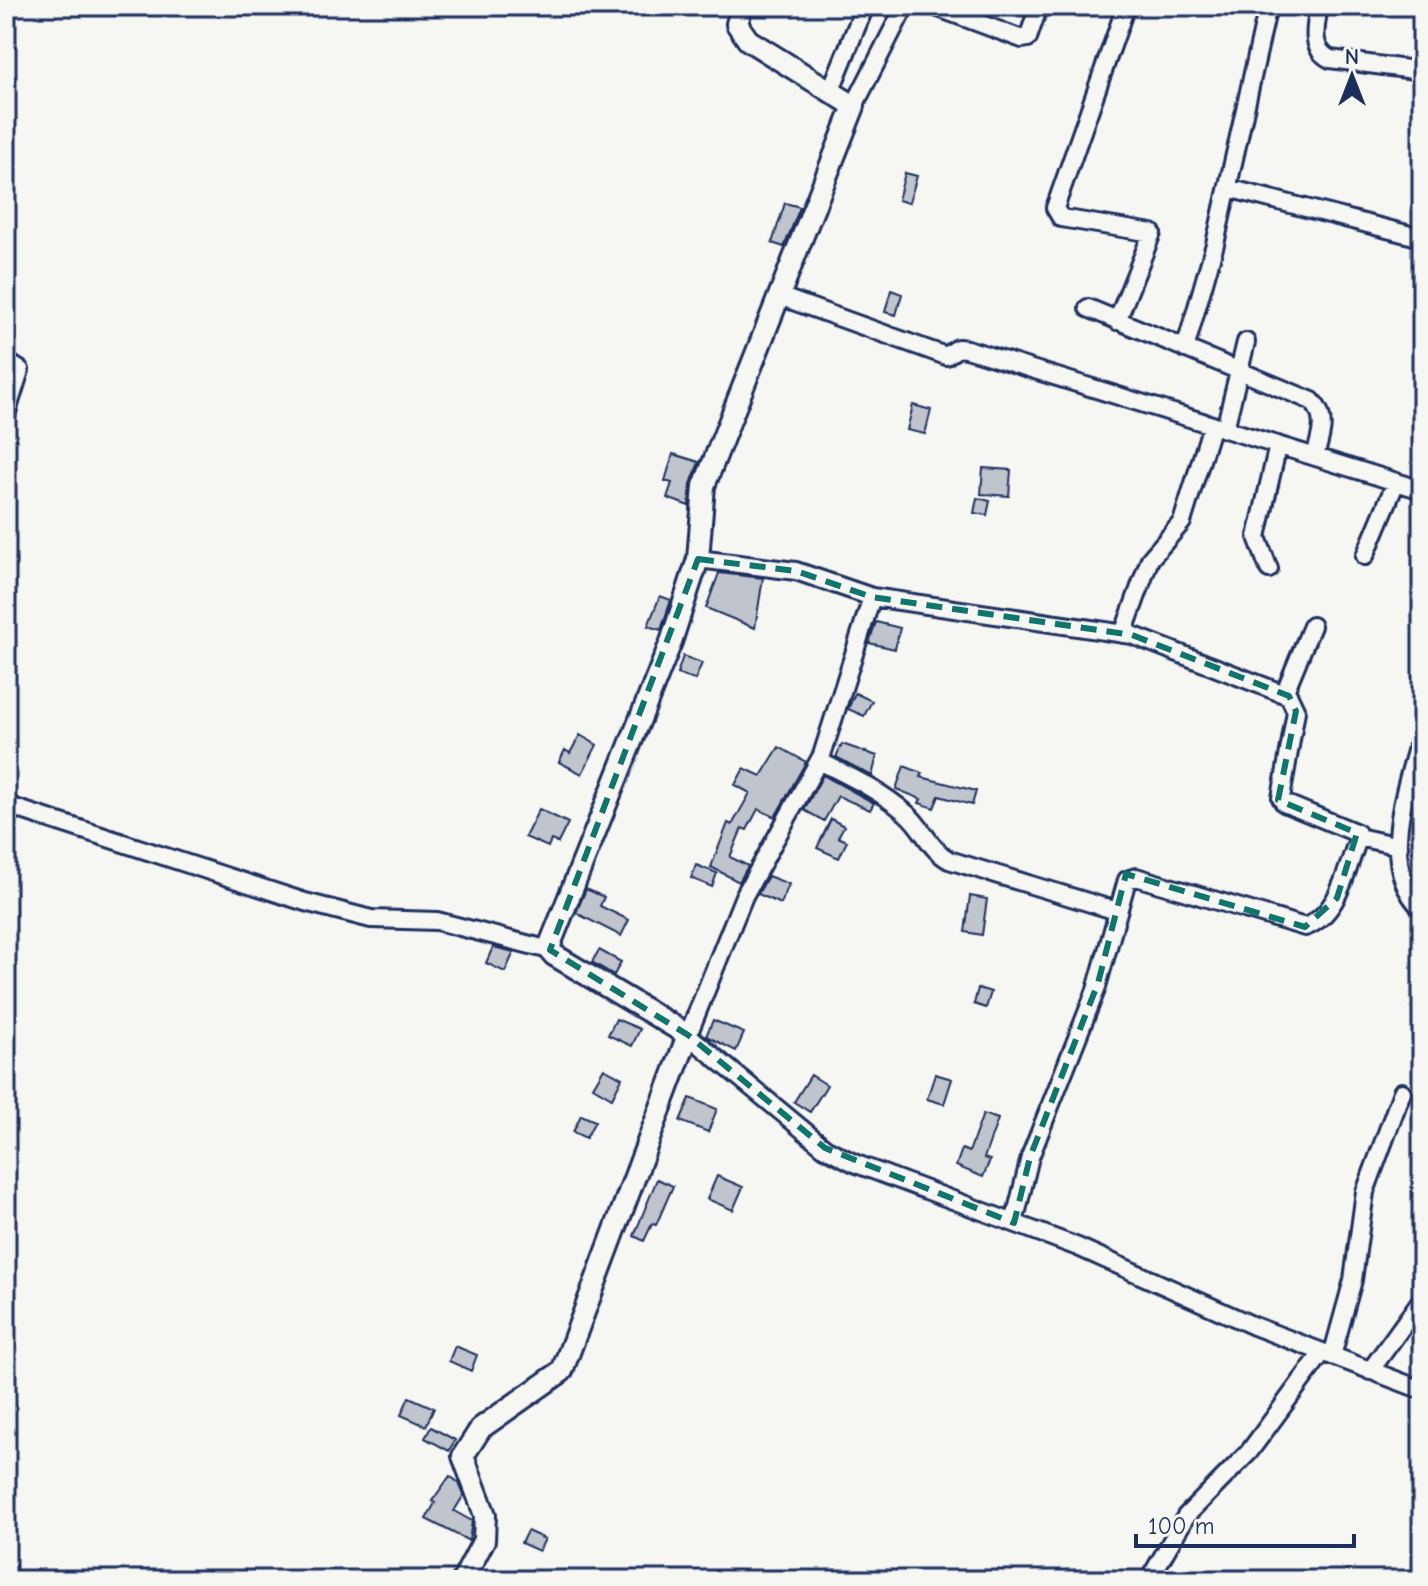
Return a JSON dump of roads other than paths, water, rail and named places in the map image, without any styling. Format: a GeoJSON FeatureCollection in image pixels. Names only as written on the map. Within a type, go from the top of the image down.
{"type":"FeatureCollection","features":[{"type":"Feature","properties":{"kind":"street"},"geometry":{"type":"LineString","coordinates":[[742,6],[737,24],[748,40],[854,106]]}},
{"type":"Feature","properties":{"kind":"street"},"geometry":{"type":"LineString","coordinates":[[830,92],[865,6]]}},
{"type":"Feature","properties":{"kind":"street"},"geometry":{"type":"LineString","coordinates":[[550,950],[671,642],[698,559],[704,486],[854,106],[905,6]]}},
{"type":"Feature","properties":{"kind":"street"},"geometry":{"type":"LineString","coordinates":[[933,6],[1022,39],[1028,38],[1033,31],[1039,6]]}},
{"type":"Feature","properties":{"kind":"street"},"geometry":{"type":"LineString","coordinates":[[1117,321],[1152,233],[1061,218],[1055,208],[1126,6]]}},
{"type":"Feature","properties":{"kind":"street"},"geometry":{"type":"LineString","coordinates":[[1185,349],[1228,188],[1268,6]]}},
{"type":"Feature","properties":{"kind":"street"},"geometry":{"type":"LineString","coordinates":[[1319,6],[1315,40],[1323,55],[1422,71]]}},
{"type":"Feature","properties":{"kind":"street"},"geometry":{"type":"LineString","coordinates":[[1228,188],[1422,238]]}},
{"type":"Feature","properties":{"kind":"street"},"geometry":{"type":"LineString","coordinates":[[779,296],[946,356],[958,348],[967,349],[1422,490]]}},
{"type":"Feature","properties":{"kind":"street"},"geometry":{"type":"LineString","coordinates":[[1088,308],[1312,401],[1320,410],[1322,428],[1315,456]]}},
{"type":"Feature","properties":{"kind":"street"},"geometry":{"type":"LineString","coordinates":[[1123,634],[1150,559],[1182,522],[1239,372],[1246,342]]}},
{"type":"Feature","properties":{"kind":"street"},"geometry":{"type":"LineString","coordinates":[[6,361],[20,370],[6,415]]}},
{"type":"Feature","properties":{"kind":"street"},"geometry":{"type":"LineString","coordinates":[[1269,569],[1257,537],[1278,445]]}},
{"type":"Feature","properties":{"kind":"street"},"geometry":{"type":"LineString","coordinates":[[1365,556],[1396,482]]}},
{"type":"Feature","properties":{"kind":"street"},"geometry":{"type":"LineString","coordinates":[[698,559],[796,571],[872,597],[1123,634],[1284,694],[1292,700],[1296,711],[1281,798],[1284,803],[1354,829],[1358,837],[1337,898],[1309,926],[1300,927],[1136,877],[1123,884],[1098,983],[1030,1157],[1014,1223]]}},
{"type":"Feature","properties":{"kind":"street"},"geometry":{"type":"LineString","coordinates":[[463,1580],[484,1540],[485,1515],[463,1456],[481,1428],[562,1371],[688,1035],[744,896],[819,761],[872,597]]}},
{"type":"Feature","properties":{"kind":"street"},"geometry":{"type":"LineString","coordinates":[[1284,694],[1312,626]]}},
{"type":"Feature","properties":{"kind":"street"},"geometry":{"type":"LineString","coordinates":[[1422,729],[1401,812],[1399,846],[1405,883],[1422,909]]}},
{"type":"Feature","properties":{"kind":"street"},"geometry":{"type":"LineString","coordinates":[[819,761],[881,794],[906,813],[934,848],[949,860],[1117,911]]}},
{"type":"Feature","properties":{"kind":"street"},"geometry":{"type":"LineString","coordinates":[[6,804],[305,902],[371,919],[437,921],[550,950],[688,1035],[825,1148],[854,1163],[1014,1223],[1327,1354],[1422,1390]]}},
{"type":"Feature","properties":{"kind":"street"},"geometry":{"type":"LineString","coordinates":[[1358,837],[1399,846]]}},
{"type":"Feature","properties":{"kind":"street"},"geometry":{"type":"LineString","coordinates":[[1149,1580],[1186,1516],[1254,1446],[1327,1354],[1353,1280],[1365,1192],[1402,1092]]}},
{"type":"Feature","properties":{"kind":"street"},"geometry":{"type":"LineString","coordinates":[[1370,1371],[1422,1299]]}}]}
